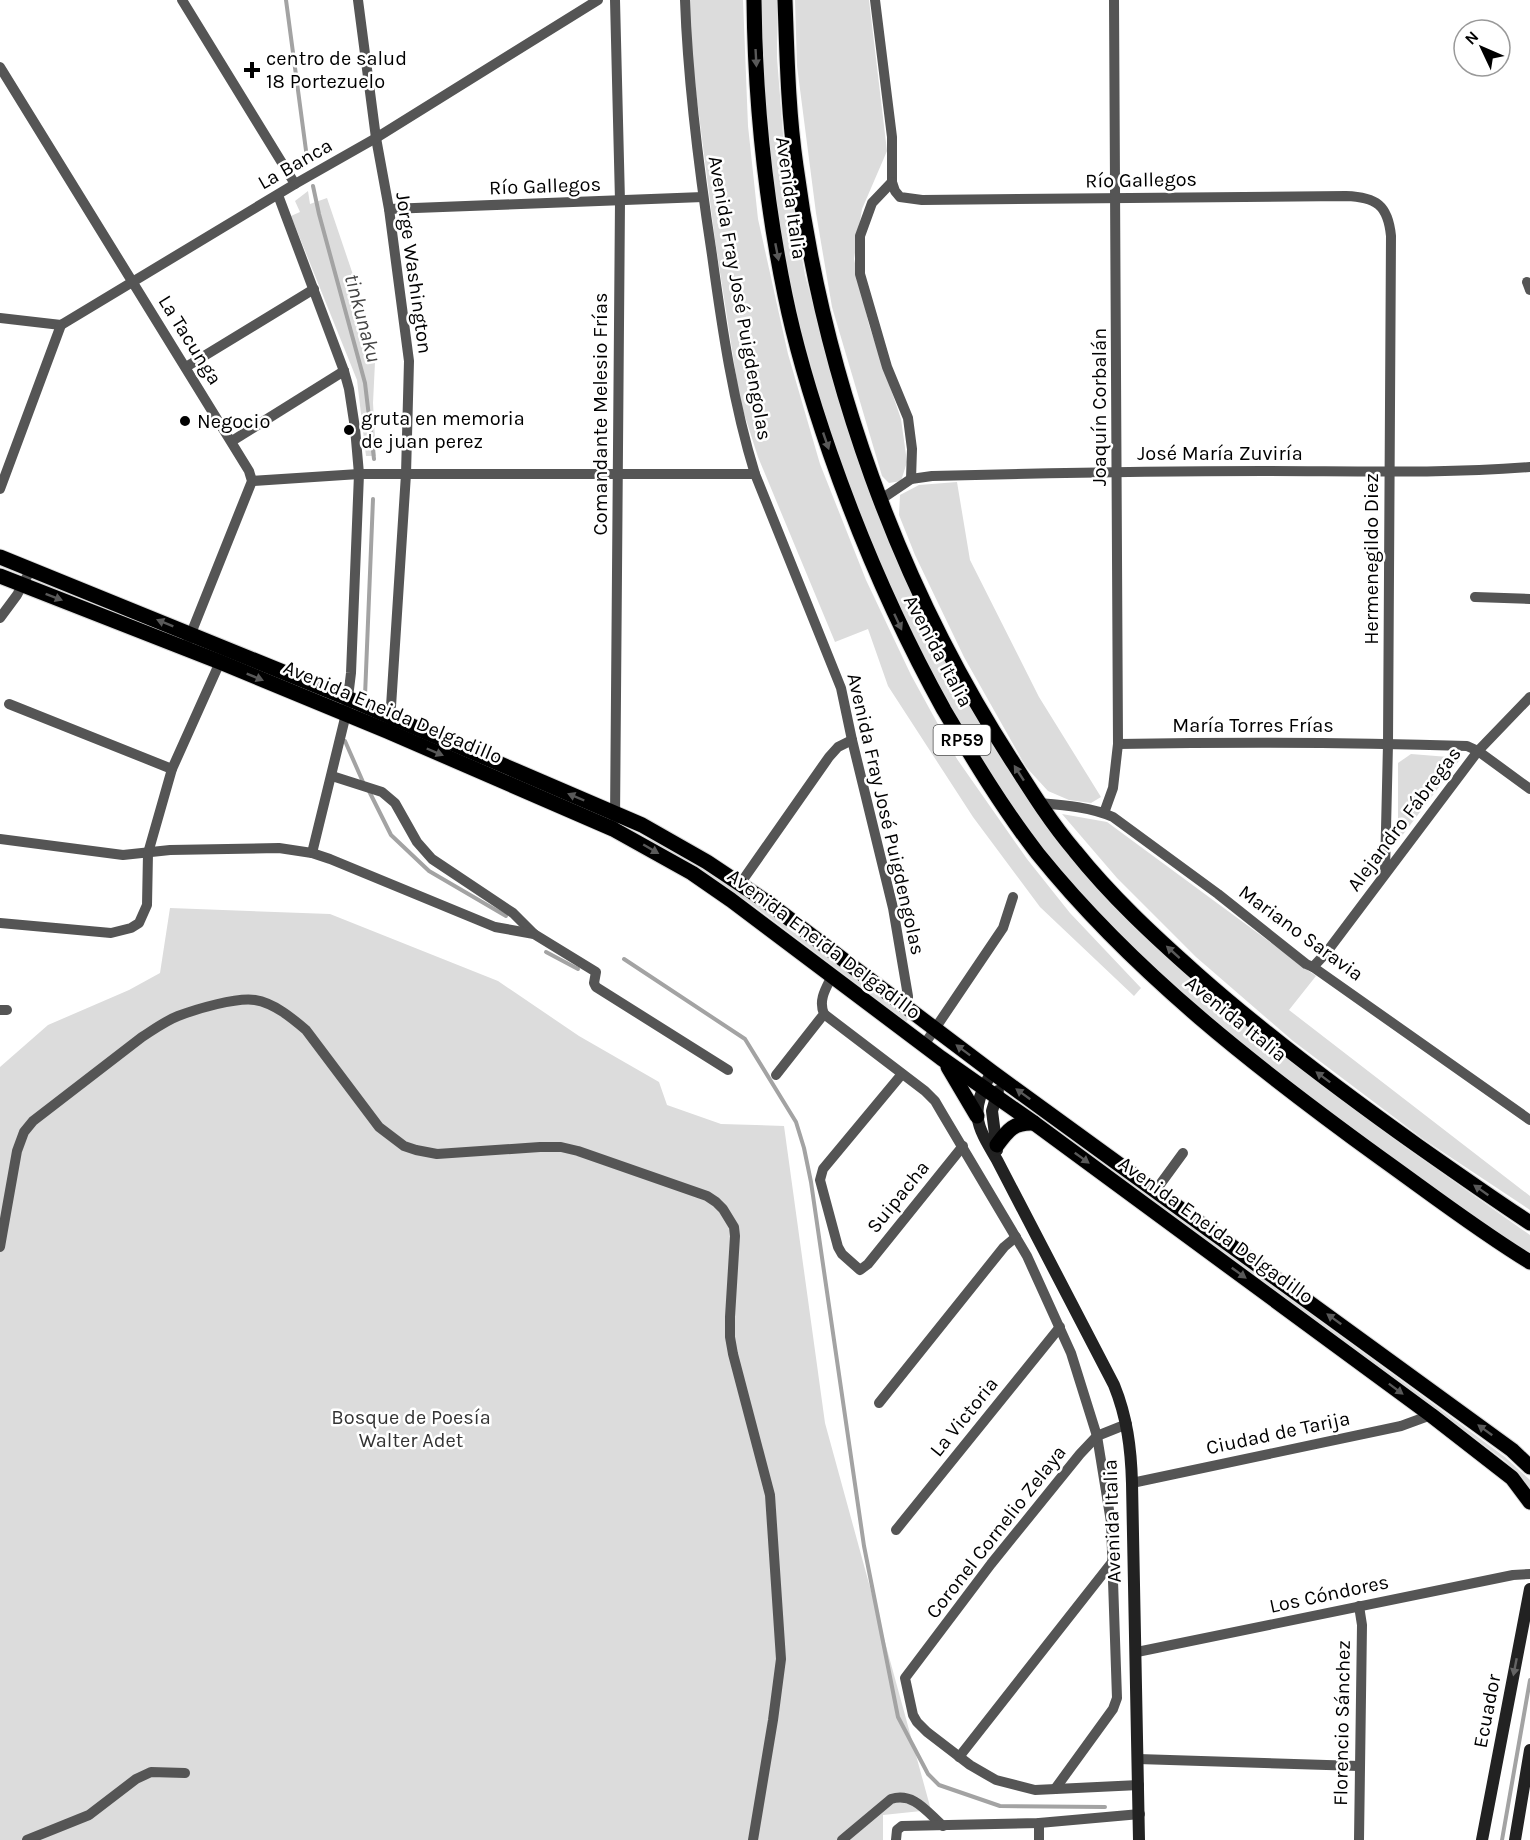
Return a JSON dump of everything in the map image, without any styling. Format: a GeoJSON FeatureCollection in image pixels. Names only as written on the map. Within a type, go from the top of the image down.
{"type":"FeatureCollection","features":[{"type":"Feature","properties":{"kind":"main road","name":"Avenida Italia"},"geometry":{"type":"LineString","coordinates":[[754,0],[759,111],[766,181],[786,298],[810,393],[850,509],[878,579],[915,657],[964,743],[1005,808],[1036,851],[1086,910],[1165,987],[1318,1112],[1530,1262]]}},
{"type":"Feature","properties":{"kind":"main road","name":"Avenida Italia"},"geometry":{"type":"LineString","coordinates":[[785,0],[795,163],[805,227],[832,347],[850,410],[880,500],[926,608],[948,653],[998,739],[1039,803],[1074,850],[1098,878],[1159,939],[1267,1034],[1380,1119],[1530,1222]]}},
{"type":"Feature","properties":{"kind":"main road","name":"Avenida Eneida Delgadillo"},"geometry":{"type":"LineString","coordinates":[[0,557],[188,641],[220,662],[346,714],[389,724]]}},
{"type":"Feature","properties":{"kind":"main road","name":"Avenida Eneida Delgadillo"},"geometry":{"type":"LineString","coordinates":[[0,576],[347,698],[389,724],[615,822],[642,825],[682,847],[740,884],[933,1029],[1512,1450],[1530,1467]]}},
{"type":"Feature","properties":{"kind":"main road","name":"Avenida Eneida Delgadillo"},"geometry":{"type":"LineString","coordinates":[[615,822],[633,838],[692,873],[731,900],[941,1058],[1431,1415],[1512,1478],[1530,1502]]}},
{"type":"Feature","properties":{"kind":"main road"},"geometry":{"type":"LineString","coordinates":[[941,1058],[977,1116]]}},
{"type":"Feature","properties":{"kind":"main road","name":"Avenida Italia"},"geometry":{"type":"LineString","coordinates":[[998,1076],[977,1116],[979,1128],[997,1153],[1114,1385],[1127,1424],[1132,1483],[1137,1652],[1139,1840]]}},
{"type":"Feature","properties":{"kind":"main road","name":"Avenida Italia"},"geometry":{"type":"LineString","coordinates":[[989,1092],[997,1153]]}},
{"type":"Feature","properties":{"kind":"main road"},"geometry":{"type":"LineString","coordinates":[[997,1153],[1010,1130],[1016,1125],[1034,1124]]}},
{"type":"Feature","properties":{"kind":"main road","name":"Ecuador"},"geometry":{"type":"LineString","coordinates":[[1482,1840],[1530,1589]]}},
{"type":"Feature","properties":{"kind":"main road"},"geometry":{"type":"LineString","coordinates":[[1515,1840],[1528,1784],[1530,1750]]}},
{"type":"Feature","properties":{"kind":"street"},"geometry":{"type":"LineString","coordinates":[[182,0],[295,184]]}},
{"type":"Feature","properties":{"kind":"street","name":"Jorge Washington"},"geometry":{"type":"LineString","coordinates":[[358,0],[409,361],[406,474],[389,724]]}},
{"type":"Feature","properties":{"kind":"street","name":"La Banca"},"geometry":{"type":"LineString","coordinates":[[61,325],[376,138],[598,0]]}},
{"type":"Feature","properties":{"kind":"street","name":"Comandante Melesio Frías"},"geometry":{"type":"LineString","coordinates":[[615,0],[620,201],[615,822]]}},
{"type":"Feature","properties":{"kind":"street","name":"Avenida Fray José Puigdengolas"},"geometry":{"type":"LineString","coordinates":[[685,0],[688,67],[703,197],[719,307],[739,417],[755,474],[841,688],[893,908],[909,996],[908,1008]]}},
{"type":"Feature","properties":{"kind":"street"},"geometry":{"type":"LineString","coordinates":[[875,0],[892,137],[892,182],[872,203],[860,236],[860,274],[887,367],[908,418],[912,449],[911,479]]}},
{"type":"Feature","properties":{"kind":"street","name":"Joaquín Corbalán"},"geometry":{"type":"LineString","coordinates":[[1104,813],[1113,788],[1118,744],[1114,0]]}},
{"type":"Feature","properties":{"kind":"street","name":"La Tacunga"},"geometry":{"type":"LineString","coordinates":[[0,67],[232,441],[252,481]]}},
{"type":"Feature","properties":{"kind":"street","name":"Río Gallegos"},"geometry":{"type":"LineString","coordinates":[[892,182],[900,197],[922,200],[1358,197],[1378,204],[1385,210],[1390,220]]}},
{"type":"Feature","properties":{"kind":"street"},"geometry":{"type":"LineString","coordinates":[[278,195],[344,371],[355,428],[359,474],[351,673],[346,714],[312,853]]}},
{"type":"Feature","properties":{"kind":"street","name":"Río Gallegos"},"geometry":{"type":"LineString","coordinates":[[389,209],[703,197]]}},
{"type":"Feature","properties":{"kind":"street","name":"Hermenegildo Diez"},"geometry":{"type":"LineString","coordinates":[[1385,872],[1388,744],[1390,220]]}},
{"type":"Feature","properties":{"kind":"street"},"geometry":{"type":"LineString","coordinates":[[186,367],[314,289]]}},
{"type":"Feature","properties":{"kind":"street"},"geometry":{"type":"LineString","coordinates":[[0,318],[61,325],[0,489]]}},
{"type":"Feature","properties":{"kind":"street"},"geometry":{"type":"LineString","coordinates":[[232,441],[344,371]]}},
{"type":"Feature","properties":{"kind":"street","name":"José María Zuviría"},"geometry":{"type":"LineString","coordinates":[[880,500],[911,479],[932,476],[1118,471],[1389,471],[1530,467]]}},
{"type":"Feature","properties":{"kind":"street"},"geometry":{"type":"LineString","coordinates":[[188,641],[252,481],[359,474],[755,474]]}},
{"type":"Feature","properties":{"kind":"street"},"geometry":{"type":"LineString","coordinates":[[0,618],[31,569]]}},
{"type":"Feature","properties":{"kind":"street"},"geometry":{"type":"LineString","coordinates":[[1475,597],[1530,599]]}},
{"type":"Feature","properties":{"kind":"street"},"geometry":{"type":"LineString","coordinates":[[0,923],[111,933],[131,928],[139,923],[147,904],[148,853],[172,769],[220,662]]}},
{"type":"Feature","properties":{"kind":"street","name":"Alejandro Fábregas"},"geometry":{"type":"LineString","coordinates":[[1313,967],[1326,953],[1478,751],[1530,697]]}},
{"type":"Feature","properties":{"kind":"street"},"geometry":{"type":"LineString","coordinates":[[9,704],[172,769]]}},
{"type":"Feature","properties":{"kind":"street"},"geometry":{"type":"LineString","coordinates":[[740,884],[829,757],[838,747],[852,740]]}},
{"type":"Feature","properties":{"kind":"street","name":"María Torres Frías"},"geometry":{"type":"LineString","coordinates":[[1118,744],[1212,742],[1388,744]]}},
{"type":"Feature","properties":{"kind":"street"},"geometry":{"type":"LineString","coordinates":[[1388,744],[1467,746],[1478,751],[1530,789]]}},
{"type":"Feature","properties":{"kind":"street"},"geometry":{"type":"LineString","coordinates":[[332,776],[388,795],[417,842],[432,859],[513,913],[534,934],[596,972],[594,982],[596,987],[728,1070]]}},
{"type":"Feature","properties":{"kind":"street","name":"Mariano Saravia"},"geometry":{"type":"LineString","coordinates":[[1039,803],[1058,804],[1104,813],[1113,817],[1218,894],[1306,963],[1530,1120]]}},
{"type":"Feature","properties":{"kind":"street"},"geometry":{"type":"LineString","coordinates":[[0,840],[115,854],[170,850],[279,848],[312,853],[495,927],[534,934]]}},
{"type":"Feature","properties":{"kind":"street"},"geometry":{"type":"LineString","coordinates":[[924,1044],[1004,928],[1013,897]]}},
{"type":"Feature","properties":{"kind":"street"},"geometry":{"type":"LineString","coordinates":[[832,976],[823,995],[821,1007],[824,1014],[925,1091],[934,1101],[1016,1237],[1071,1353],[1097,1436],[1111,1522],[1117,1698],[1113,1709],[1055,1789]]}},
{"type":"Feature","properties":{"kind":"street"},"geometry":{"type":"LineString","coordinates":[[0,1247],[17,1151],[24,1132],[33,1121],[161,1025],[177,1016],[241,999],[257,1000],[269,1005],[292,1018],[306,1030],[379,1127],[404,1146],[437,1154],[561,1147],[707,1196],[716,1202],[730,1219],[735,1236],[730,1337],[770,1495],[781,1659],[753,1840]]}},
{"type":"Feature","properties":{"kind":"street"},"geometry":{"type":"LineString","coordinates":[[776,1075],[824,1014]]}},
{"type":"Feature","properties":{"kind":"street","name":"Suipacha"},"geometry":{"type":"LineString","coordinates":[[902,1074],[823,1169],[820,1180],[838,1247],[842,1254],[860,1270],[868,1264],[963,1146]]}},
{"type":"Feature","properties":{"kind":"street"},"geometry":{"type":"LineString","coordinates":[[1156,1190],[1183,1153]]}},
{"type":"Feature","properties":{"kind":"street"},"geometry":{"type":"LineString","coordinates":[[879,1403],[1004,1247],[1016,1237]]}},
{"type":"Feature","properties":{"kind":"street","name":"La Victoria"},"geometry":{"type":"LineString","coordinates":[[896,1530],[1060,1327]]}},
{"type":"Feature","properties":{"kind":"street","name":"Ciudad de Tarija"},"geometry":{"type":"LineString","coordinates":[[1132,1483],[1401,1426],[1431,1415]]}},
{"type":"Feature","properties":{"kind":"street","name":"Coronel Cornelio Zelaya"},"geometry":{"type":"LineString","coordinates":[[959,1757],[917,1722],[913,1715],[905,1677],[991,1564],[1080,1454],[1097,1436],[1127,1424]]}},
{"type":"Feature","properties":{"kind":"street"},"geometry":{"type":"LineString","coordinates":[[1113,1561],[959,1757],[979,1772],[1008,1785],[1035,1790],[1139,1785]]}},
{"type":"Feature","properties":{"kind":"street","name":"Los Cóndores"},"geometry":{"type":"LineString","coordinates":[[1137,1652],[1513,1575],[1530,1574]]}},
{"type":"Feature","properties":{"kind":"street","name":"Florencio Sánchez"},"geometry":{"type":"LineString","coordinates":[[1359,1606],[1362,1625],[1359,1840]]}},
{"type":"Feature","properties":{"kind":"street"},"geometry":{"type":"LineString","coordinates":[[1138,1759],[1359,1766]]}},
{"type":"Feature","properties":{"kind":"street"},"geometry":{"type":"LineString","coordinates":[[27,1840],[89,1815],[136,1779],[151,1772],[185,1773]]}},
{"type":"Feature","properties":{"kind":"street"},"geometry":{"type":"LineString","coordinates":[[842,1840],[891,1799],[900,1796],[911,1798],[943,1826]]}},
{"type":"Feature","properties":{"kind":"street"},"geometry":{"type":"LineString","coordinates":[[897,1835],[902,1826],[1039,1823],[1140,1814]]}},
{"type":"Feature","properties":{"kind":"street"},"geometry":{"type":"LineString","coordinates":[[1039,1823],[1039,1840]]}},
{"type":"Feature","properties":{"kind":"green space"},"geometry":{"type":"Polygon","coordinates":[[[689,0],[743,0],[748,126],[758,219],[788,354],[820,464],[866,580],[911,675],[957,759],[1027,859],[1070,913],[1141,988],[1134,996],[1040,907],[973,817],[888,686],[868,629],[835,642],[758,457],[740,401],[715,240],[692,61],[689,0]]]}},
{"type":"Feature","properties":{"kind":"green space"},"geometry":{"type":"Polygon","coordinates":[[[760,0],[777,0],[777,58],[785,159],[805,275],[842,413],[887,539],[932,638],[994,748],[1061,846],[1139,931],[1216,1002],[1295,1065],[1405,1147],[1530,1235],[1530,1254],[1494,1231],[1255,1058],[1121,938],[1062,875],[1017,815],[966,733],[913,637],[862,522],[831,437],[801,330],[782,242],[768,152],[760,0]]]}},
{"type":"Feature","properties":{"kind":"green space"},"geometry":{"type":"Polygon","coordinates":[[[795,0],[869,0],[887,151],[862,209],[854,259],[869,325],[901,419],[907,462],[901,481],[889,483],[882,476],[832,307],[816,213],[797,66],[795,0]]]}},
{"type":"Feature","properties":{"kind":"green space"},"geometry":{"type":"Polygon","coordinates":[[[308,191],[310,204],[327,198],[369,322],[375,362],[373,403],[376,456],[366,456],[357,380],[291,216],[300,212],[295,201],[308,191]]]}},
{"type":"Feature","properties":{"kind":"green space"},"geometry":{"type":"Polygon","coordinates":[[[957,482],[970,560],[1039,697],[1101,797],[1091,803],[1069,800],[1048,791],[1026,767],[964,657],[915,555],[899,515],[900,495],[919,485],[957,482]]]}},
{"type":"Feature","properties":{"kind":"green space"},"geometry":{"type":"Polygon","coordinates":[[[39,580],[171,632],[168,638],[36,586],[39,580]]]}},
{"type":"Feature","properties":{"kind":"green space"},"geometry":{"type":"Polygon","coordinates":[[[1411,754],[1461,758],[1398,841],[1398,763],[1411,754]]]}},
{"type":"Feature","properties":{"kind":"green space"},"geometry":{"type":"Polygon","coordinates":[[[1062,814],[1107,822],[1316,976],[1289,1010],[1530,1196],[1530,1210],[1423,1139],[1293,1041],[1196,957],[1117,878],[1062,814]]]}},
{"type":"Feature","properties":{"kind":"green space"},"geometry":{"type":"Polygon","coordinates":[[[650,836],[753,900],[908,1019],[906,1022],[751,904],[649,840],[650,836]]]}},
{"type":"Feature","properties":{"kind":"green space","name":"Bosque de Poesía Walter Adet"},"geometry":{"type":"Polygon","coordinates":[[[170,908],[330,914],[498,981],[579,1036],[659,1082],[667,1105],[721,1124],[784,1126],[825,1423],[931,1810],[883,1815],[883,1840],[0,1840],[0,1067],[48,1025],[129,990],[160,973],[170,908]]]}},
{"type":"Feature","properties":{"kind":"green space"},"geometry":{"type":"Polygon","coordinates":[[[1065,1141],[1078,1142],[1505,1457],[1530,1480],[1530,1492],[1505,1461],[1226,1254],[1065,1141]]]}},
{"type":"Feature","properties":{"kind":"waterway","name":"tinkunaku"},"geometry":{"type":"LineString","coordinates":[[286,0],[307,158]]}},
{"type":"Feature","properties":{"kind":"waterway","name":"tinkunaku"},"geometry":{"type":"LineString","coordinates":[[313,186],[365,383],[374,459]]}},
{"type":"Feature","properties":{"kind":"waterway"},"geometry":{"type":"LineString","coordinates":[[365,696],[373,499]]}},
{"type":"Feature","properties":{"kind":"waterway"},"geometry":{"type":"LineString","coordinates":[[345,741],[363,782]]}},
{"type":"Feature","properties":{"kind":"waterway"},"geometry":{"type":"LineString","coordinates":[[369,791],[391,835],[429,871],[506,916]]}},
{"type":"Feature","properties":{"kind":"waterway"},"geometry":{"type":"LineString","coordinates":[[546,952],[578,969]]}},
{"type":"Feature","properties":{"kind":"waterway"},"geometry":{"type":"LineString","coordinates":[[624,959],[745,1039],[796,1122],[811,1182],[864,1546],[898,1717],[928,1774],[939,1785],[1000,1806],[1105,1807]]}},
{"type":"Feature","properties":{"kind":"waterway"},"geometry":{"type":"LineString","coordinates":[[1502,1840],[1530,1680]]}},
{"type":"Feature","properties":{"kind":"place","name":"centro de salud 18 Portezuelo"},"geometry":{"type":"Point","coordinates":[252,70]}},
{"type":"Feature","properties":{"kind":"place","name":"Negocio"},"geometry":{"type":"Point","coordinates":[185,421]}},
{"type":"Feature","properties":{"kind":"place","name":"gruta en memoria de juan perez"},"geometry":{"type":"Point","coordinates":[349,430]}}]}
